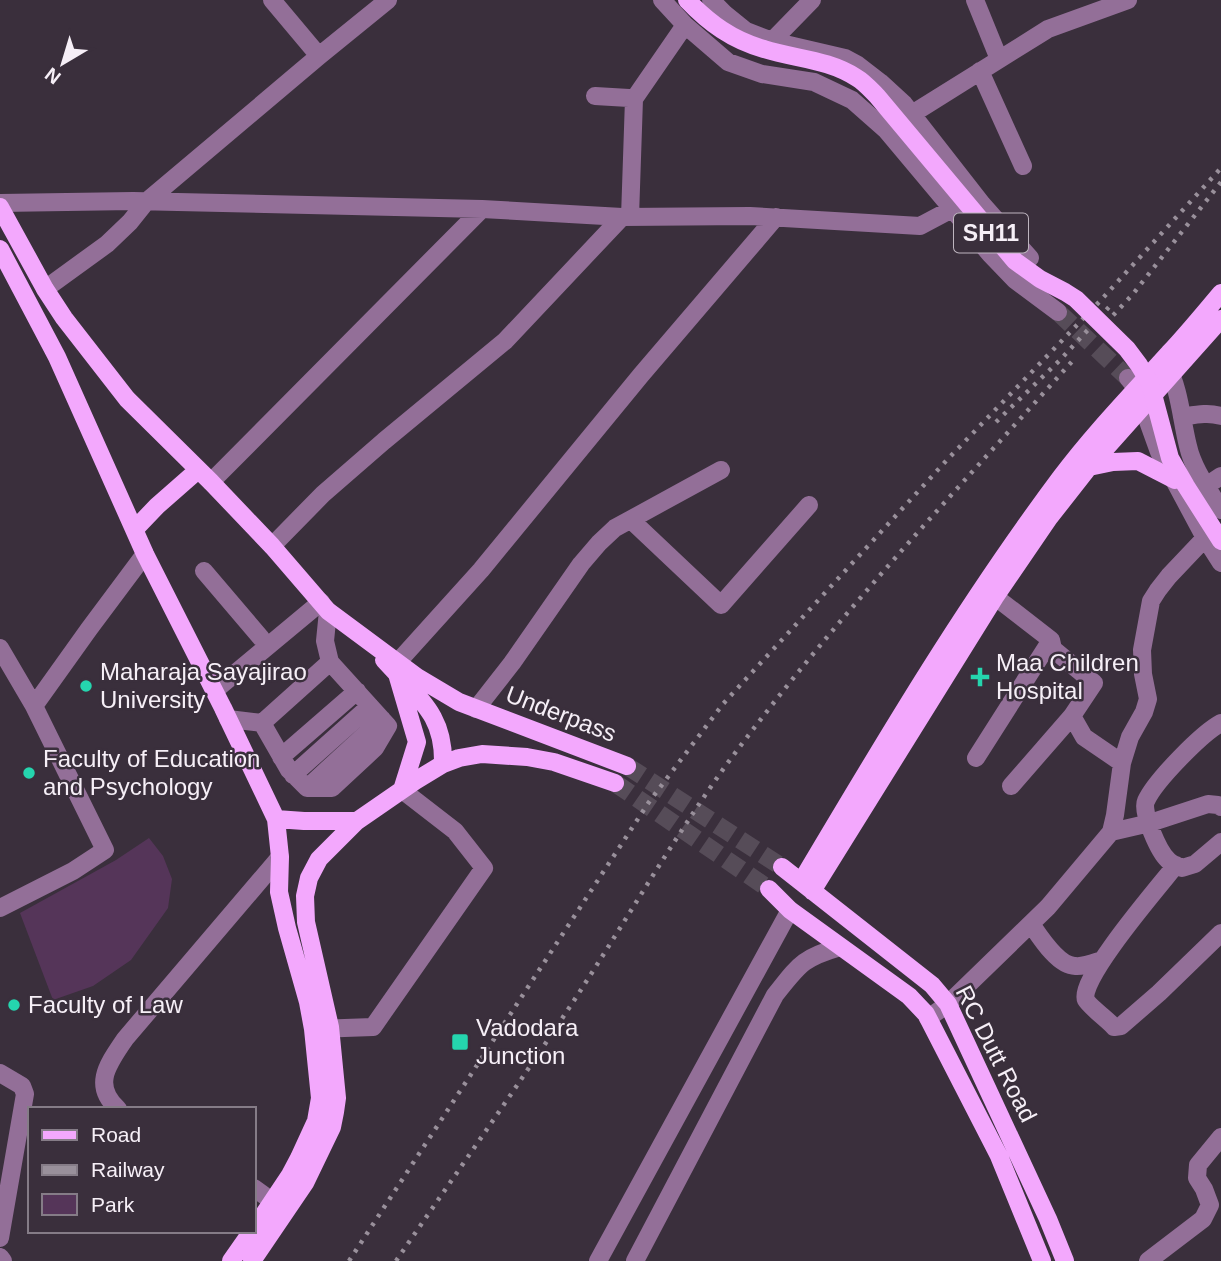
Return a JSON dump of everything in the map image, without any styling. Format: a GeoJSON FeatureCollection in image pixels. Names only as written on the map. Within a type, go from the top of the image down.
{"type":"FeatureCollection","features":[{"type":"Feature","properties":{"kind":"main road","name":"SH11"},"geometry":{"type":"LineString","coordinates":[[687,0],[706,20],[721,30],[762,49],[834,65],[858,78],[877,96],[1015,261],[1076,299],[1127,349],[1150,383],[1170,458],[1213,540]]}},
{"type":"Feature","properties":{"kind":"main road"},"geometry":{"type":"LineString","coordinates":[[0,205],[64,318],[127,399],[272,546],[321,602],[397,668],[426,705],[438,727],[443,748],[443,764]]}},
{"type":"Feature","properties":{"kind":"main road"},"geometry":{"type":"LineString","coordinates":[[0,249],[57,357],[145,554],[276,819],[280,857],[279,892],[308,1002],[321,1029],[337,1098],[331,1127],[305,1183],[252,1261]]}},
{"type":"Feature","properties":{"kind":"main road"},"geometry":{"type":"LineString","coordinates":[[782,867],[807,886],[1062,475],[1132,383],[1163,359],[1221,293]]}},
{"type":"Feature","properties":{"kind":"main road"},"geometry":{"type":"LineString","coordinates":[[989,592],[1089,467],[1221,319]]}},
{"type":"Feature","properties":{"kind":"main road"},"geometry":{"type":"LineString","coordinates":[[1089,467],[1113,461],[1138,461],[1175,480]]}},
{"type":"Feature","properties":{"kind":"main road"},"geometry":{"type":"LineString","coordinates":[[135,529],[157,506],[204,476]]}},
{"type":"Feature","properties":{"kind":"main road"},"geometry":{"type":"LineString","coordinates":[[397,668],[416,741],[402,790]]}},
{"type":"Feature","properties":{"kind":"main road","name":"Underpass"},"geometry":{"type":"LineString","coordinates":[[397,668],[459,702],[627,766]]}},
{"type":"Feature","properties":{"kind":"main road","name":"Underpass"},"geometry":{"type":"LineString","coordinates":[[321,1029],[306,922],[309,878],[319,859],[357,821],[443,764],[482,754],[554,762],[615,783]]}},
{"type":"Feature","properties":{"kind":"main road"},"geometry":{"type":"LineString","coordinates":[[276,819],[357,821]]}},
{"type":"Feature","properties":{"kind":"main road","name":"RC Dutt Road"},"geometry":{"type":"LineString","coordinates":[[807,886],[932,985],[948,1004],[1065,1261]]}},
{"type":"Feature","properties":{"kind":"main road"},"geometry":{"type":"LineString","coordinates":[[769,889],[790,911]]}},
{"type":"Feature","properties":{"kind":"main road","name":"RC Dutt Road"},"geometry":{"type":"LineString","coordinates":[[790,911],[909,996],[928,1018],[995,1147],[1042,1261]]}},
{"type":"Feature","properties":{"kind":"main road"},"geometry":{"type":"LineString","coordinates":[[256,1225],[290,1175],[316,1121],[320,1098],[321,1029]]}},
{"type":"Feature","properties":{"kind":"main road"},"geometry":{"type":"LineString","coordinates":[[231,1261],[251,1233]]}},
{"type":"Feature","properties":{"kind":"street"},"geometry":{"type":"LineString","coordinates":[[272,0],[319,55]]}},
{"type":"Feature","properties":{"kind":"street"},"geometry":{"type":"LineString","coordinates":[[46,289],[107,244],[146,202],[388,0]]}},
{"type":"Feature","properties":{"kind":"street"},"geometry":{"type":"LineString","coordinates":[[662,0],[685,25],[728,62],[762,74],[814,82],[852,100],[886,130],[1015,280],[1058,312]]}},
{"type":"Feature","properties":{"kind":"street"},"geometry":{"type":"LineString","coordinates":[[711,0],[746,31],[772,41],[851,61],[880,82],[904,104],[982,204],[1030,258]]}},
{"type":"Feature","properties":{"kind":"street"},"geometry":{"type":"LineString","coordinates":[[772,41],[812,0]]}},
{"type":"Feature","properties":{"kind":"street"},"geometry":{"type":"LineString","coordinates":[[975,0],[999,60]]}},
{"type":"Feature","properties":{"kind":"street"},"geometry":{"type":"LineString","coordinates":[[886,130],[1048,29],[1128,0]]}},
{"type":"Feature","properties":{"kind":"street"},"geometry":{"type":"LineString","coordinates":[[272,546],[323,494],[505,341],[626,217],[634,99],[685,25]]}},
{"type":"Feature","properties":{"kind":"street"},"geometry":{"type":"LineString","coordinates":[[980,71],[1023,166]]}},
{"type":"Feature","properties":{"kind":"street"},"geometry":{"type":"LineString","coordinates":[[595,96],[634,99]]}},
{"type":"Feature","properties":{"kind":"street"},"geometry":{"type":"LineString","coordinates":[[0,205],[146,202],[482,209],[626,217],[776,217],[920,226],[952,208]]}},
{"type":"Feature","properties":{"kind":"street"},"geometry":{"type":"LineString","coordinates":[[204,476],[482,209]]}},
{"type":"Feature","properties":{"kind":"street"},"geometry":{"type":"LineString","coordinates":[[397,668],[776,217]]}},
{"type":"Feature","properties":{"kind":"street"},"geometry":{"type":"LineString","coordinates":[[1163,359],[1172,376],[1188,448],[1199,474],[1213,481],[1221,510]]}},
{"type":"Feature","properties":{"kind":"street"},"geometry":{"type":"LineString","coordinates":[[1132,383],[1144,406],[1159,452],[1213,540],[1221,563]]}},
{"type":"Feature","properties":{"kind":"street"},"geometry":{"type":"LineString","coordinates":[[1182,417],[1201,414],[1221,416]]}},
{"type":"Feature","properties":{"kind":"street"},"geometry":{"type":"LineString","coordinates":[[476,709],[512,663],[580,564],[599,543],[615,528],[721,470]]}},
{"type":"Feature","properties":{"kind":"street"},"geometry":{"type":"LineString","coordinates":[[631,520],[721,606],[809,505]]}},
{"type":"Feature","properties":{"kind":"street"},"geometry":{"type":"LineString","coordinates":[[928,1018],[948,1004],[1048,907],[1111,832],[1122,763],[1130,737],[1148,699],[1142,650],[1151,601],[1169,576],[1213,540]]}},
{"type":"Feature","properties":{"kind":"street"},"geometry":{"type":"LineString","coordinates":[[34,706],[145,554]]}},
{"type":"Feature","properties":{"kind":"street"},"geometry":{"type":"LineString","coordinates":[[204,571],[261,638]]}},
{"type":"Feature","properties":{"kind":"street"},"geometry":{"type":"LineString","coordinates":[[989,592],[1051,640],[1053,649],[1094,683],[1072,716],[1011,786]]}},
{"type":"Feature","properties":{"kind":"street"},"geometry":{"type":"LineString","coordinates":[[212,686],[261,638],[321,602]]}},
{"type":"Feature","properties":{"kind":"street"},"geometry":{"type":"LineString","coordinates":[[262,723],[293,775],[307,788],[332,788],[375,748],[388,726],[330,662],[321,602]]}},
{"type":"Feature","properties":{"kind":"street"},"geometry":{"type":"LineString","coordinates":[[212,686],[321,602]]}},
{"type":"Feature","properties":{"kind":"street"},"geometry":{"type":"LineString","coordinates":[[976,758],[1051,640]]}},
{"type":"Feature","properties":{"kind":"street"},"geometry":{"type":"LineString","coordinates":[[0,648],[34,706],[105,850],[73,871],[0,908]]}},
{"type":"Feature","properties":{"kind":"street"},"geometry":{"type":"LineString","coordinates":[[228,719],[262,723],[330,662]]}},
{"type":"Feature","properties":{"kind":"street"},"geometry":{"type":"LineString","coordinates":[[281,757],[357,691]]}},
{"type":"Feature","properties":{"kind":"street"},"geometry":{"type":"LineString","coordinates":[[293,775],[376,712]]}},
{"type":"Feature","properties":{"kind":"street"},"geometry":{"type":"LineString","coordinates":[[1072,716],[1084,737],[1122,763]]}},
{"type":"Feature","properties":{"kind":"street"},"geometry":{"type":"LineString","coordinates":[[1221,723],[1189,748],[1145,802],[1144,808],[1158,847],[1169,862],[1182,869],[1195,863],[1221,842]]}},
{"type":"Feature","properties":{"kind":"street"},"geometry":{"type":"LineString","coordinates":[[321,1029],[373,1027],[484,868],[455,831],[402,790]]}},
{"type":"Feature","properties":{"kind":"street"},"geometry":{"type":"LineString","coordinates":[[1111,832],[1150,823],[1208,804],[1220,804]]}},
{"type":"Feature","properties":{"kind":"street"},"geometry":{"type":"LineString","coordinates":[[116,1107],[104,1092],[103,1081],[125,1039],[280,857]]}},
{"type":"Feature","properties":{"kind":"street"},"geometry":{"type":"LineString","coordinates":[[1176,865],[1102,960],[1085,993],[1086,1001],[1114,1027],[1121,1026],[1221,933]]}},
{"type":"Feature","properties":{"kind":"street"},"geometry":{"type":"LineString","coordinates":[[598,1261],[790,911]]}},
{"type":"Feature","properties":{"kind":"street"},"geometry":{"type":"LineString","coordinates":[[1031,924],[1064,964],[1073,967],[1102,960]]}},
{"type":"Feature","properties":{"kind":"street"},"geometry":{"type":"LineString","coordinates":[[635,1261],[775,995],[804,961],[816,954],[840,947]]}},
{"type":"Feature","properties":{"kind":"street"},"geometry":{"type":"LineString","coordinates":[[0,1073],[23,1086],[25,1094],[0,1237]]}},
{"type":"Feature","properties":{"kind":"street"},"geometry":{"type":"LineString","coordinates":[[1148,1261],[1203,1219],[1210,1205],[1197,1178],[1198,1165],[1221,1136]]}},
{"type":"Feature","properties":{"kind":"street"},"geometry":{"type":"LineString","coordinates":[[256,1189],[272,1201]]}},
{"type":"Feature","properties":{"kind":"green space"},"geometry":{"type":"Polygon","coordinates":[[[149,838],[163,856],[172,879],[168,908],[131,960],[93,986],[53,1000],[20,913],[116,860],[149,838]]]}},
{"type":"Feature","properties":{"kind":"tunnel"},"geometry":{"type":"LineString","coordinates":[[1058,312],[1128,378]]}},
{"type":"Feature","properties":{"kind":"tunnel"},"geometry":{"type":"LineString","coordinates":[[627,766],[782,867]]}},
{"type":"Feature","properties":{"kind":"tunnel"},"geometry":{"type":"LineString","coordinates":[[615,783],[769,889]]}},
{"type":"Feature","properties":{"kind":"railway"},"geometry":{"type":"LineString","coordinates":[[349,1261],[649,802],[723,704],[1221,168]]}},
{"type":"Feature","properties":{"kind":"railway"},"geometry":{"type":"LineString","coordinates":[[1106,323],[1133,294],[1221,182]]}},
{"type":"Feature","properties":{"kind":"railway"},"geometry":{"type":"LineString","coordinates":[[996,422],[1061,359],[1109,307]]}},
{"type":"Feature","properties":{"kind":"railway"},"geometry":{"type":"LineString","coordinates":[[396,1261],[551,1035],[724,768],[851,609],[1076,357]]}},
{"type":"Feature","properties":{"kind":"place","name":"Maa Children Hospital"},"geometry":{"type":"Point","coordinates":[980,677]}},
{"type":"Feature","properties":{"kind":"place","name":"Maharaja Sayajirao University"},"geometry":{"type":"Point","coordinates":[86,686]}},
{"type":"Feature","properties":{"kind":"place","name":"Faculty of Education and Psychology"},"geometry":{"type":"Point","coordinates":[29,773]}},
{"type":"Feature","properties":{"kind":"place","name":"Faculty of Law"},"geometry":{"type":"Point","coordinates":[14,1005]}},
{"type":"Feature","properties":{"kind":"place","name":"Vadodara Junction"},"geometry":{"type":"Point","coordinates":[460,1042]}}]}
